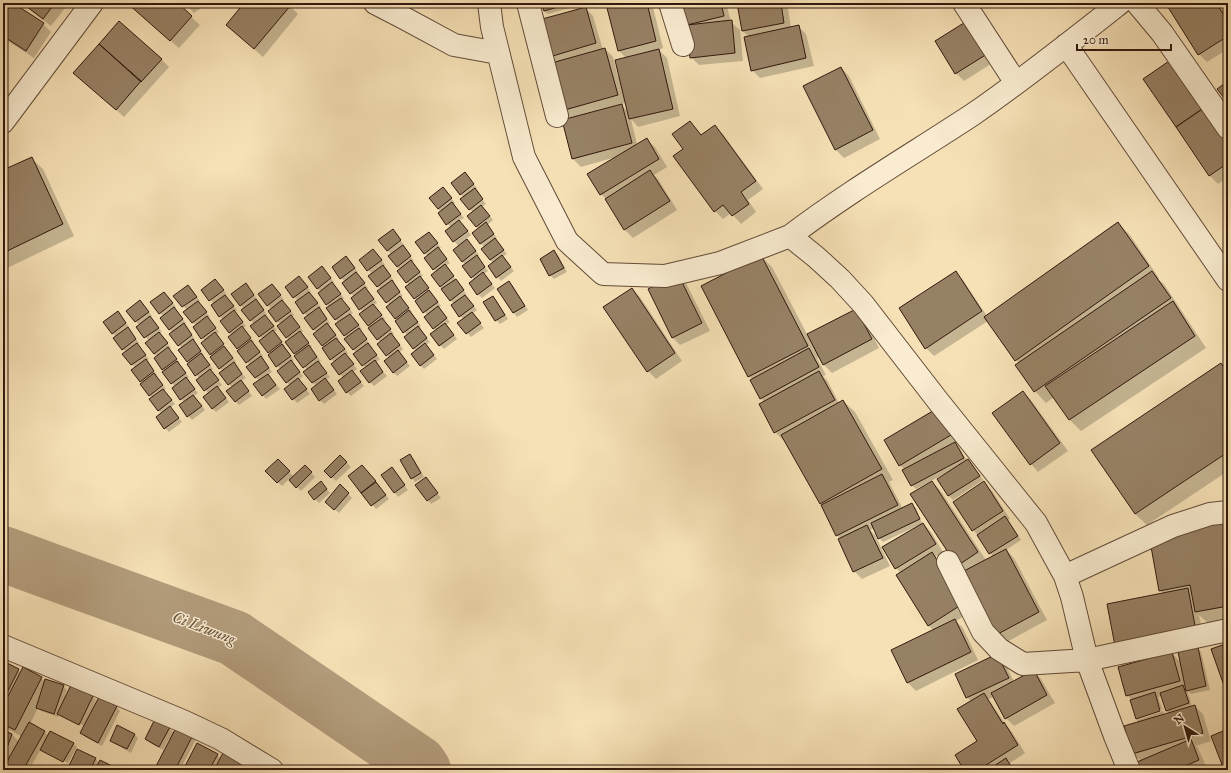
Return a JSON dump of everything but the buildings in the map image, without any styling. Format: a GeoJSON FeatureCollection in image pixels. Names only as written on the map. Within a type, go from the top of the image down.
{"type":"FeatureCollection","features":[{"type":"Feature","properties":{"kind":"street"},"geometry":{"type":"LineString","coordinates":[[3,122],[92,3]]}},
{"type":"Feature","properties":{"kind":"street"},"geometry":{"type":"LineString","coordinates":[[374,3],[454,45],[498,53]]}},
{"type":"Feature","properties":{"kind":"street"},"geometry":{"type":"LineString","coordinates":[[489,3],[492,27],[524,157],[567,241],[602,274],[665,276],[720,263],[790,236],[816,216],[973,114],[1120,3]]}},
{"type":"Feature","properties":{"kind":"street"},"geometry":{"type":"LineString","coordinates":[[528,3],[556,116]]}},
{"type":"Feature","properties":{"kind":"street"},"geometry":{"type":"LineString","coordinates":[[670,3],[683,45]]}},
{"type":"Feature","properties":{"kind":"street"},"geometry":{"type":"LineString","coordinates":[[964,3],[1016,83]]}},
{"type":"Feature","properties":{"kind":"street"},"geometry":{"type":"LineString","coordinates":[[1137,3],[1162,34],[1228,128]]}},
{"type":"Feature","properties":{"kind":"street"},"geometry":{"type":"LineString","coordinates":[[1066,45],[1228,280]]}},
{"type":"Feature","properties":{"kind":"street"},"geometry":{"type":"LineString","coordinates":[[790,236],[836,275],[863,304],[933,395],[1036,523],[1064,576],[1072,597],[1087,660],[1128,770]]}},
{"type":"Feature","properties":{"kind":"street"},"geometry":{"type":"LineString","coordinates":[[1064,576],[1173,526],[1210,514],[1228,512]]}},
{"type":"Feature","properties":{"kind":"street"},"geometry":{"type":"LineString","coordinates":[[948,562],[983,632],[999,649],[1022,664],[1087,660],[1228,630]]}},
{"type":"Feature","properties":{"kind":"street"},"geometry":{"type":"LineString","coordinates":[[3,646],[185,722],[221,739],[266,768]]}},
{"type":"Feature","properties":{"kind":"waterway","name":"Ci Liwung"},"geometry":{"type":"LineString","coordinates":[[3,554],[234,638],[419,764],[423,770]]}}]}
